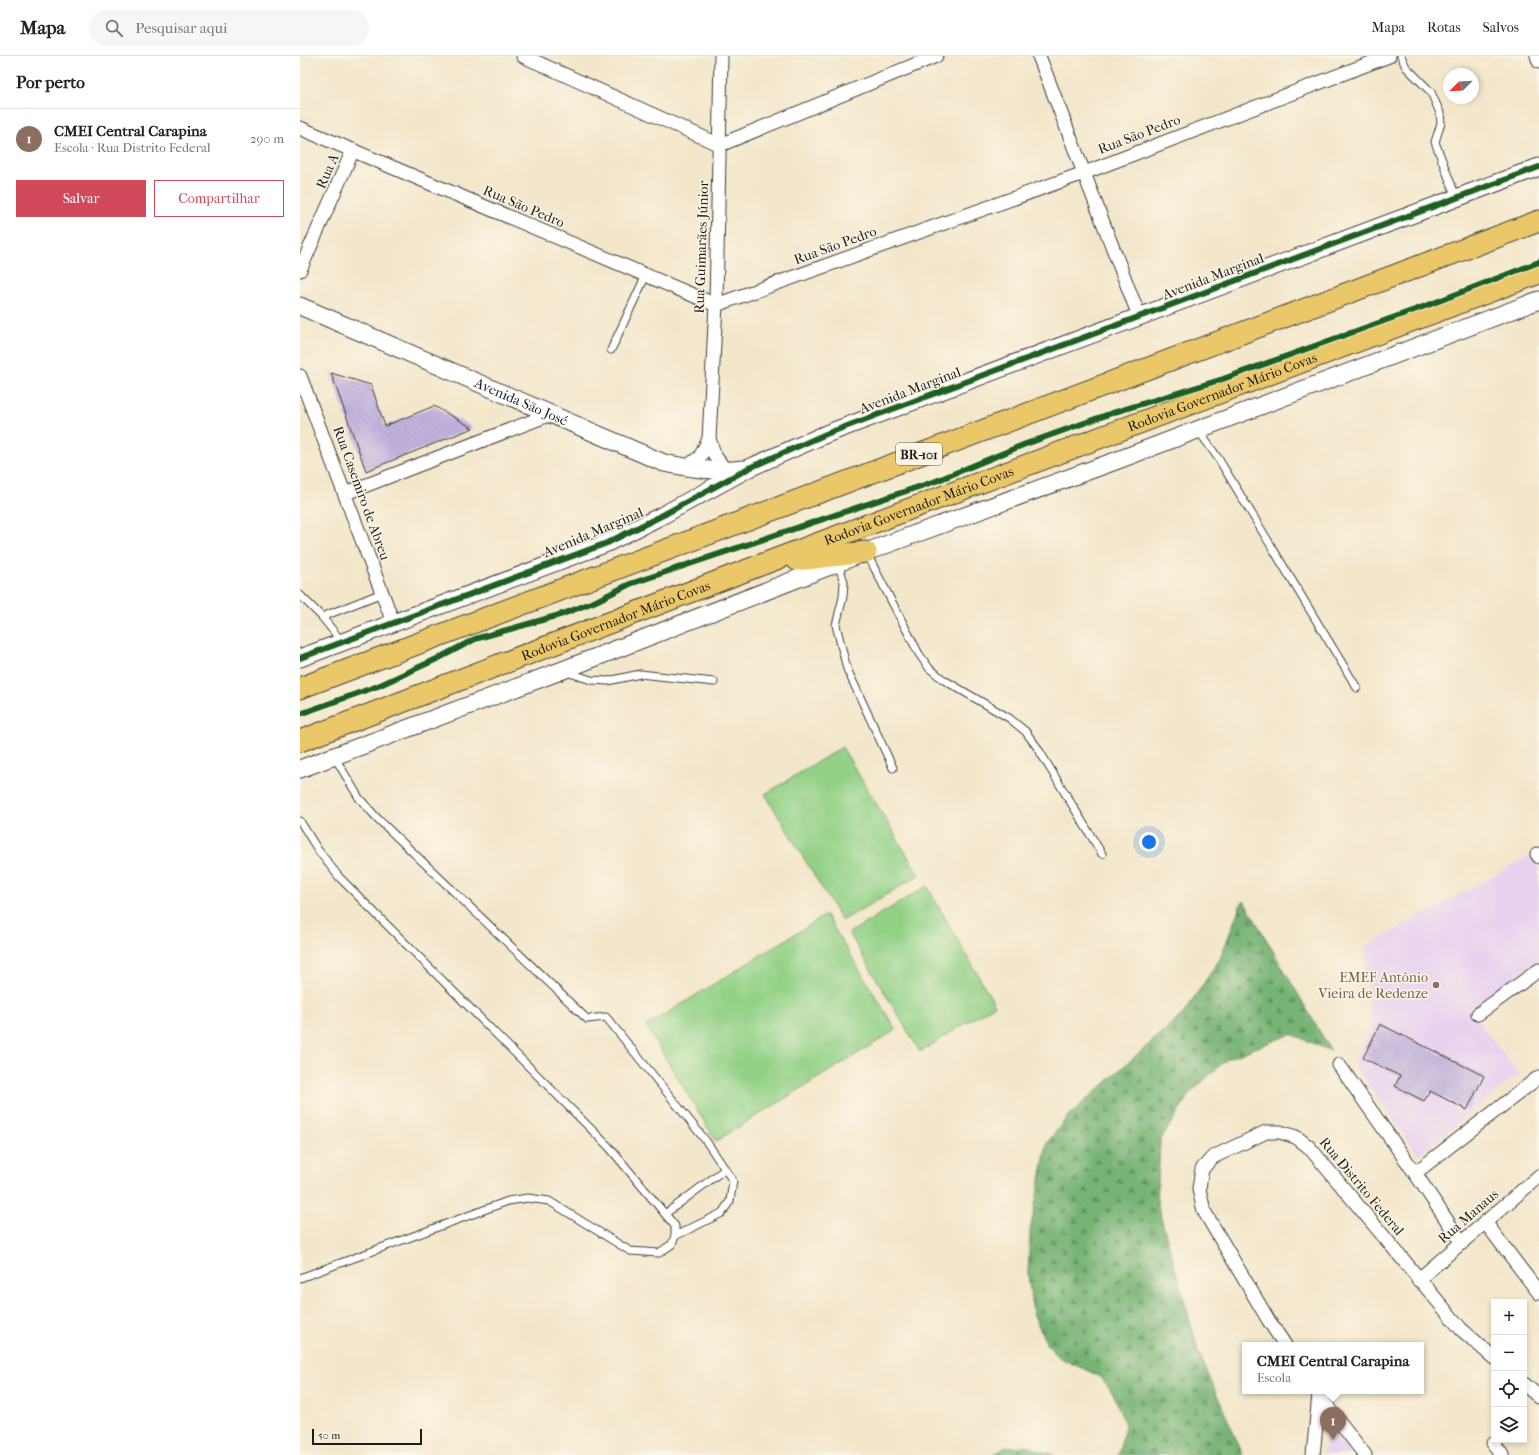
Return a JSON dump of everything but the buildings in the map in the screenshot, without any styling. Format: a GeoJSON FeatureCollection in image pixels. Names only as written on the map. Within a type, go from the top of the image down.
{"type":"FeatureCollection","features":[{"type":"Feature","properties":{"kind":"main road","name":"BR-101"},"geometry":{"type":"LineString","coordinates":[[300,688],[1539,221]]}},
{"type":"Feature","properties":{"kind":"main road","name":"Rodovia Governador Mário Covas"},"geometry":{"type":"LineString","coordinates":[[300,741],[763,564],[1539,274]]}},
{"type":"Feature","properties":{"kind":"main road"},"geometry":{"type":"LineString","coordinates":[[763,564],[866,552]]}},
{"type":"Feature","properties":{"kind":"street"},"geometry":{"type":"LineString","coordinates":[[523,56],[720,145],[936,56]]}},
{"type":"Feature","properties":{"kind":"street","name":"Rua Guimarães Júnior"},"geometry":{"type":"LineString","coordinates":[[721,56],[716,305],[709,439],[715,456],[726,471]]}},
{"type":"Feature","properties":{"kind":"street"},"geometry":{"type":"LineString","coordinates":[[1039,56],[1139,316]]}},
{"type":"Feature","properties":{"kind":"street","name":"Rua São Pedro"},"geometry":{"type":"LineString","coordinates":[[300,128],[716,305],[1084,173],[1389,56]]}},
{"type":"Feature","properties":{"kind":"street"},"geometry":{"type":"LineString","coordinates":[[1537,56],[1539,62]]}},
{"type":"Feature","properties":{"kind":"street","name":"Rua A"},"geometry":{"type":"LineString","coordinates":[[300,270],[353,150]]}},
{"type":"Feature","properties":{"kind":"street","name":"Avenida Marginal"},"geometry":{"type":"LineString","coordinates":[[300,658],[607,543],[663,515],[749,468],[834,432],[1139,316],[1539,167]]}},
{"type":"Feature","properties":{"kind":"street"},"geometry":{"type":"LineString","coordinates":[[300,769],[563,670],[866,552],[1198,430],[1539,300]]}},
{"type":"Feature","properties":{"kind":"street","name":"Avenida São José"},"geometry":{"type":"LineString","coordinates":[[300,306],[664,463],[726,471],[749,468]]}},
{"type":"Feature","properties":{"kind":"street","name":"Rua Casemiro de Abreu"},"geometry":{"type":"LineString","coordinates":[[300,376],[346,493],[393,622]]}},
{"type":"Feature","properties":{"kind":"street"},"geometry":{"type":"LineString","coordinates":[[346,493],[551,414]]}},
{"type":"Feature","properties":{"kind":"street","name":"Rua Guimarães Júnior"},"geometry":{"type":"LineString","coordinates":[[686,467],[700,457],[709,439]]}},
{"type":"Feature","properties":{"kind":"street"},"geometry":{"type":"LineString","coordinates":[[1478,1014],[1539,970]]}},
{"type":"Feature","properties":{"kind":"street"},"geometry":{"type":"LineString","coordinates":[[1339,1065],[1462,1243]]}},
{"type":"Feature","properties":{"kind":"street"},"geometry":{"type":"LineString","coordinates":[[1415,1173],[1539,1077]]}},
{"type":"Feature","properties":{"kind":"street","name":"Rua Distrito Federal"},"geometry":{"type":"LineString","coordinates":[[1283,1342],[1204,1211],[1199,1189],[1202,1170],[1214,1157],[1266,1132],[1280,1132],[1296,1137],[1309,1147],[1461,1330],[1491,1355]]}},
{"type":"Feature","properties":{"kind":"street","name":"Rua Manaus"},"geometry":{"type":"LineString","coordinates":[[1418,1280],[1485,1222],[1537,1183]]}},
{"type":"Feature","properties":{"kind":"street"},"geometry":{"type":"LineString","coordinates":[[1485,1222],[1539,1294]]}},
{"type":"Feature","properties":{"kind":"street"},"geometry":{"type":"LineString","coordinates":[[1527,1387],[1539,1397]]}},
{"type":"Feature","properties":{"kind":"street"},"geometry":{"type":"LineString","coordinates":[[1313,1455],[1318,1394]]}},
{"type":"Feature","properties":{"kind":"street"},"geometry":{"type":"LineString","coordinates":[[1319,1394],[1365,1455]]}},
{"type":"Feature","properties":{"kind":"street"},"geometry":{"type":"LineString","coordinates":[[1493,1443],[1502,1455]]}},
{"type":"Feature","properties":{"kind":"lane"},"geometry":{"type":"LineString","coordinates":[[1402,56],[1406,67],[1431,92],[1440,112],[1440,123],[1435,142],[1456,197]]}},
{"type":"Feature","properties":{"kind":"lane"},"geometry":{"type":"LineString","coordinates":[[611,350],[646,275]]}},
{"type":"Feature","properties":{"kind":"lane"},"geometry":{"type":"LineString","coordinates":[[1198,430],[1218,458],[1357,688]]}},
{"type":"Feature","properties":{"kind":"lane"},"geometry":{"type":"LineString","coordinates":[[866,552],[919,654],[929,668],[944,680],[1009,718],[1026,731],[1042,754],[1102,854]]}},
{"type":"Feature","properties":{"kind":"lane"},"geometry":{"type":"LineString","coordinates":[[838,563],[844,582],[843,597],[836,625],[846,669],[894,768]]}},
{"type":"Feature","properties":{"kind":"lane"},"geometry":{"type":"LineString","coordinates":[[322,617],[382,593]]}},
{"type":"Feature","properties":{"kind":"lane"},"geometry":{"type":"LineString","coordinates":[[300,595],[322,617],[343,642]]}},
{"type":"Feature","properties":{"kind":"lane"},"geometry":{"type":"LineString","coordinates":[[563,670],[591,680],[608,681],[640,674],[714,682]]}},
{"type":"Feature","properties":{"kind":"lane"},"geometry":{"type":"LineString","coordinates":[[334,756],[359,798],[377,818],[587,1019],[606,1017],[706,1141],[733,1181],[730,1202],[722,1213],[675,1236]]}},
{"type":"Feature","properties":{"kind":"lane"},"geometry":{"type":"LineString","coordinates":[[300,821],[318,850],[339,877],[609,1147],[675,1226],[675,1236],[672,1244],[659,1253],[630,1251],[549,1201],[528,1198],[508,1201],[300,1278]]}},
{"type":"Feature","properties":{"kind":"lane"},"geometry":{"type":"LineString","coordinates":[[665,1214],[725,1169]]}},
{"type":"Feature","properties":{"kind":"shaded area","name":"EMEF Antônio Vieira de Redenze"},"geometry":{"type":"Polygon","coordinates":[[[1531,855],[1539,869],[1539,959],[1470,1011],[1519,1074],[1418,1155],[1354,1064],[1371,1029],[1365,947],[1531,855]]]}},
{"type":"Feature","properties":{"kind":"shaded area"},"geometry":{"type":"Polygon","coordinates":[[[1328,1425],[1352,1455],[1323,1455],[1328,1425]]]}},
{"type":"Feature","properties":{"kind":"green space"},"geometry":{"type":"Polygon","coordinates":[[[842,747],[919,875],[842,921],[765,794],[842,747]]]}},
{"type":"Feature","properties":{"kind":"green space"},"geometry":{"type":"Polygon","coordinates":[[[927,886],[995,1005],[920,1052],[849,933],[927,886]]]}},
{"type":"Feature","properties":{"kind":"green space"},"geometry":{"type":"Polygon","coordinates":[[[1244,901],[1331,1051],[1291,1034],[1227,1059],[1190,1093],[1160,1141],[1157,1203],[1199,1353],[1243,1455],[1117,1455],[1119,1454],[1125,1425],[1114,1395],[1101,1377],[1060,1358],[1047,1345],[1033,1313],[1028,1274],[1030,1231],[1047,1143],[1068,1116],[1183,1014],[1220,959],[1241,904],[1244,901]]]}},
{"type":"Feature","properties":{"kind":"green space"},"geometry":{"type":"Polygon","coordinates":[[[826,915],[896,1030],[716,1141],[646,1026],[826,915]]]}},
{"type":"Feature","properties":{"kind":"green space"},"geometry":{"type":"Polygon","coordinates":[[[1027,1446],[1054,1455],[993,1455],[1006,1447],[1027,1446]]]}},
{"type":"Feature","properties":{"kind":"cycle path"},"geometry":{"type":"LineString","coordinates":[[300,658],[607,543],[663,515],[749,468],[826,434],[1539,167]]}},
{"type":"Feature","properties":{"kind":"cycle path"},"geometry":{"type":"LineString","coordinates":[[300,714],[378,686],[439,658],[475,639],[563,614],[596,601],[630,584],[936,481],[1023,445],[1112,413],[1223,379],[1431,304],[1539,262]]}},
{"type":"Feature","properties":{"kind":"place","name":"EMEF Antônio Vieira de Redenze"},"geometry":{"type":"Point","coordinates":[1436,985]}},
{"type":"Feature","properties":{"kind":"place","name":"CMEI Central Carapina"},"geometry":{"type":"Point","coordinates":[1333,1440]}}]}
